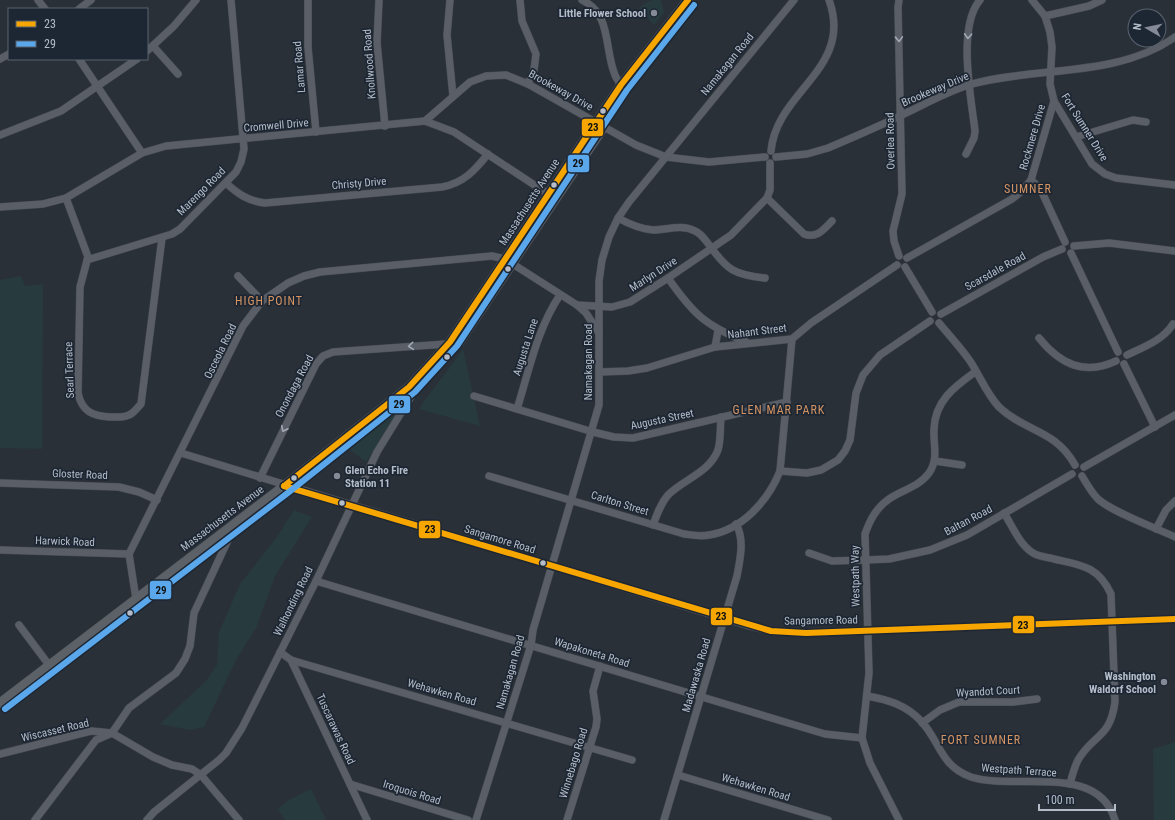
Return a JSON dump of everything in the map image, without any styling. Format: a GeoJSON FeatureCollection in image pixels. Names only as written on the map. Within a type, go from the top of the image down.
{"type":"FeatureCollection","features":[{"type":"Feature","properties":{"kind":"main road","name":"Massachusetts Avenue"},"geometry":{"type":"LineString","coordinates":[[0,703],[227,530],[398,397],[429,367],[450,342],[596,122],[688,0]]}},
{"type":"Feature","properties":{"kind":"street"},"geometry":{"type":"LineString","coordinates":[[38,0],[44,8]]}},
{"type":"Feature","properties":{"kind":"street"},"geometry":{"type":"LineString","coordinates":[[80,8],[91,0]]}},
{"type":"Feature","properties":{"kind":"street"},"geometry":{"type":"LineString","coordinates":[[148,50],[174,26],[196,0]]}},
{"type":"Feature","properties":{"kind":"street","name":"Marengo Road"},"geometry":{"type":"LineString","coordinates":[[87,260],[172,234],[180,228],[236,172],[241,162],[244,149],[231,0]]}},
{"type":"Feature","properties":{"kind":"street","name":"Lamar Road"},"geometry":{"type":"LineString","coordinates":[[308,0],[308,47],[316,132]]}},
{"type":"Feature","properties":{"kind":"street","name":"Knollwood Road"},"geometry":{"type":"LineString","coordinates":[[379,0],[377,43],[385,126]]}},
{"type":"Feature","properties":{"kind":"street"},"geometry":{"type":"LineString","coordinates":[[450,0],[447,35],[453,96]]}},
{"type":"Feature","properties":{"kind":"street"},"geometry":{"type":"LineString","coordinates":[[520,0],[522,21],[536,54],[534,70],[528,84]]}},
{"type":"Feature","properties":{"kind":"street"},"geometry":{"type":"LineString","coordinates":[[582,0],[596,11],[602,20],[608,37],[615,75],[622,86]]}},
{"type":"Feature","properties":{"kind":"street","name":"Namakagan Road"},"geometry":{"type":"LineString","coordinates":[[476,820],[531,645],[552,566],[593,432],[599,405],[599,281],[602,260],[609,237],[618,218],[794,0]]}},
{"type":"Feature","properties":{"kind":"street"},"geometry":{"type":"LineString","coordinates":[[829,0],[834,25],[831,47],[821,68],[780,121],[772,142],[773,154],[767,152],[770,190],[767,198],[798,229],[810,236],[819,234],[832,221]]}},
{"type":"Feature","properties":{"kind":"street","name":"Overlea Road"},"geometry":{"type":"LineString","coordinates":[[899,0],[902,194],[893,231],[894,241],[899,256]]}},
{"type":"Feature","properties":{"kind":"street"},"geometry":{"type":"LineString","coordinates":[[966,154],[974,138],[975,131],[970,85],[968,31],[973,13],[980,0]]}},
{"type":"Feature","properties":{"kind":"street","name":"Fort Sumner Drive"},"geometry":{"type":"LineString","coordinates":[[1032,0],[1045,16],[1052,48],[1052,71],[1050,84],[1054,101],[1092,164],[1105,174],[1116,178],[1175,185]]}},
{"type":"Feature","properties":{"kind":"street"},"geometry":{"type":"LineString","coordinates":[[1045,16],[1089,6],[1102,0]]}},
{"type":"Feature","properties":{"kind":"street","name":"Brookeway Drive"},"geometry":{"type":"LineString","coordinates":[[773,154],[807,154],[828,148],[970,85],[1007,77],[1092,66],[1122,60],[1152,50],[1175,37]]}},
{"type":"Feature","properties":{"kind":"street"},"geometry":{"type":"LineString","coordinates":[[153,46],[178,74]]}},
{"type":"Feature","properties":{"kind":"street"},"geometry":{"type":"LineString","coordinates":[[80,60],[142,153]]}},
{"type":"Feature","properties":{"kind":"street"},"geometry":{"type":"LineString","coordinates":[[0,135],[61,111],[136,60]]}},
{"type":"Feature","properties":{"kind":"street","name":"Brookeway Drive"},"geometry":{"type":"LineString","coordinates":[[425,121],[470,82],[486,76],[506,75],[528,84],[636,145],[666,157],[709,162],[767,160]]}},
{"type":"Feature","properties":{"kind":"street","name":"Rockmere Drive"},"geometry":{"type":"LineString","coordinates":[[1054,101],[1031,180],[1040,188],[1066,242]]}},
{"type":"Feature","properties":{"kind":"street"},"geometry":{"type":"LineString","coordinates":[[1076,137],[1134,120],[1146,122]]}},
{"type":"Feature","properties":{"kind":"street","name":"Cromwell Drive"},"geometry":{"type":"LineString","coordinates":[[0,208],[43,204],[66,198],[142,153],[166,146],[425,121],[454,132],[548,194]]}},
{"type":"Feature","properties":{"kind":"street","name":"Massachusetts Avenue"},"geometry":{"type":"LineString","coordinates":[[450,342],[460,343],[605,127]]}},
{"type":"Feature","properties":{"kind":"street","name":"Christy Drive"},"geometry":{"type":"LineString","coordinates":[[226,183],[244,198],[255,202],[265,203],[442,187],[459,182],[471,174],[488,154]]}},
{"type":"Feature","properties":{"kind":"street"},"geometry":{"type":"LineString","coordinates":[[907,258],[1012,199],[1031,180]]}},
{"type":"Feature","properties":{"kind":"street","name":"Searl Terrace"},"geometry":{"type":"LineString","coordinates":[[66,198],[87,254],[87,260],[80,287],[80,401],[86,411],[91,415],[119,418],[129,416],[137,408],[142,398],[162,238]]}},
{"type":"Feature","properties":{"kind":"street","name":"Marlyn Drive"},"geometry":{"type":"LineString","coordinates":[[505,259],[577,305],[612,307],[630,302],[712,249],[731,235],[767,198]]}},
{"type":"Feature","properties":{"kind":"street"},"geometry":{"type":"LineString","coordinates":[[618,218],[634,226],[645,229],[686,228],[702,235],[721,263],[732,272],[739,275],[765,278]]}},
{"type":"Feature","properties":{"kind":"street"},"geometry":{"type":"LineString","coordinates":[[1116,360],[1116,355],[1118,352],[1072,250],[1071,243],[1066,242],[1062,245],[1062,249],[1066,252],[1072,250],[1109,243],[1175,251]]}},
{"type":"Feature","properties":{"kind":"street","name":"Scarsdale Road"},"geometry":{"type":"LineString","coordinates":[[941,314],[1043,257],[1062,249]]}},
{"type":"Feature","properties":{"kind":"street"},"geometry":{"type":"LineString","coordinates":[[905,267],[902,268],[896,265],[896,260],[899,256],[903,255],[907,258]]}},
{"type":"Feature","properties":{"kind":"street","name":"Osceola Road"},"geometry":{"type":"LineString","coordinates":[[129,554],[244,326],[262,301],[288,283],[320,272],[492,256],[505,259]]}},
{"type":"Feature","properties":{"kind":"street"},"geometry":{"type":"LineString","coordinates":[[905,267],[908,264],[907,258]]}},
{"type":"Feature","properties":{"kind":"street","name":"Nahant Street"},"geometry":{"type":"LineString","coordinates":[[600,372],[628,371],[647,368],[715,347],[792,339],[811,323],[896,265]]}},
{"type":"Feature","properties":{"kind":"street"},"geometry":{"type":"LineString","coordinates":[[905,267],[932,312]]}},
{"type":"Feature","properties":{"kind":"street"},"geometry":{"type":"LineString","coordinates":[[238,276],[262,301]]}},
{"type":"Feature","properties":{"kind":"street"},"geometry":{"type":"LineString","coordinates":[[668,278],[693,311],[718,331],[747,343]]}},
{"type":"Feature","properties":{"kind":"street","name":"Augusta Lane"},"geometry":{"type":"LineString","coordinates":[[517,409],[543,325],[560,295]]}},
{"type":"Feature","properties":{"kind":"street"},"geometry":{"type":"LineString","coordinates":[[577,305],[586,313],[599,334]]}},
{"type":"Feature","properties":{"kind":"street"},"geometry":{"type":"LineString","coordinates":[[932,312],[938,312],[941,314],[941,320],[939,323]]}},
{"type":"Feature","properties":{"kind":"street"},"geometry":{"type":"LineString","coordinates":[[930,321],[929,317],[932,312]]}},
{"type":"Feature","properties":{"kind":"street"},"geometry":{"type":"LineString","coordinates":[[930,321],[935,324],[939,323]]}},
{"type":"Feature","properties":{"kind":"street"},"geometry":{"type":"LineString","coordinates":[[780,471],[807,473],[821,470],[838,460],[845,451],[850,440],[856,393],[863,376],[880,355],[930,321]]}},
{"type":"Feature","properties":{"kind":"street"},"geometry":{"type":"LineString","coordinates":[[939,323],[970,362],[974,372],[987,393],[1000,408],[1016,420],[1056,441],[1069,454],[1075,465]]}},
{"type":"Feature","properties":{"kind":"street"},"geometry":{"type":"LineString","coordinates":[[1127,355],[1159,339],[1168,332],[1174,324]]}},
{"type":"Feature","properties":{"kind":"street"},"geometry":{"type":"LineString","coordinates":[[715,347],[718,331]]}},
{"type":"Feature","properties":{"kind":"street"},"geometry":{"type":"LineString","coordinates":[[1039,338],[1057,357],[1078,367],[1099,367],[1116,360]]}},
{"type":"Feature","properties":{"kind":"street"},"geometry":{"type":"LineString","coordinates":[[736,524],[764,501],[774,486],[780,471],[792,339]]}},
{"type":"Feature","properties":{"kind":"street","name":"Onondaga Road"},"geometry":{"type":"LineString","coordinates":[[260,478],[316,364],[323,356],[333,352],[450,342]]}},
{"type":"Feature","properties":{"kind":"street"},"geometry":{"type":"LineString","coordinates":[[1118,352],[1124,352],[1127,355]]}},
{"type":"Feature","properties":{"kind":"street"},"geometry":{"type":"LineString","coordinates":[[1124,364],[1128,359],[1127,355]]}},
{"type":"Feature","properties":{"kind":"street"},"geometry":{"type":"LineString","coordinates":[[1116,360],[1120,364],[1124,364],[1154,427]]}},
{"type":"Feature","properties":{"kind":"street","name":"Walhonding Road"},"geometry":{"type":"LineString","coordinates":[[147,820],[154,812],[226,753],[234,741],[316,581],[350,506],[377,452],[429,367]]}},
{"type":"Feature","properties":{"kind":"street","name":"Westpath Way"},"geometry":{"type":"LineString","coordinates":[[899,820],[870,763],[862,738],[869,673],[865,534],[871,520],[889,499],[923,481],[930,472],[935,461],[936,450],[934,428],[938,409],[951,388],[974,372]]}},
{"type":"Feature","properties":{"kind":"street","name":"Augusta Street"},"geometry":{"type":"LineString","coordinates":[[474,396],[593,432],[614,437],[633,438],[787,402]]}},
{"type":"Feature","properties":{"kind":"street"},"geometry":{"type":"LineString","coordinates":[[1084,467],[1175,415]]}},
{"type":"Feature","properties":{"kind":"street"},"geometry":{"type":"LineString","coordinates":[[653,525],[660,507],[668,496],[704,470],[713,459],[720,440],[721,417]]}},
{"type":"Feature","properties":{"kind":"street","name":"Sangamore Road"},"geometry":{"type":"LineString","coordinates":[[181,453],[284,486],[746,625],[784,632],[868,631],[1175,619]]}},
{"type":"Feature","properties":{"kind":"street"},"geometry":{"type":"LineString","coordinates":[[935,461],[962,465]]}},
{"type":"Feature","properties":{"kind":"street"},"geometry":{"type":"LineString","coordinates":[[1082,476],[1078,477],[1072,474],[1072,468],[1075,465],[1081,464],[1084,467]]}},
{"type":"Feature","properties":{"kind":"street"},"geometry":{"type":"LineString","coordinates":[[1082,476],[1085,473],[1084,467]]}},
{"type":"Feature","properties":{"kind":"street","name":"Baltan Road"},"geometry":{"type":"LineString","coordinates":[[809,553],[832,561],[889,559],[930,550],[967,535],[1072,474]]}},
{"type":"Feature","properties":{"kind":"street","name":"Carlton Street"},"geometry":{"type":"LineString","coordinates":[[489,476],[684,534],[699,536],[721,532],[736,524]]}},
{"type":"Feature","properties":{"kind":"street"},"geometry":{"type":"LineString","coordinates":[[1082,476],[1099,500],[1175,537]]}},
{"type":"Feature","properties":{"kind":"street","name":"Gloster Road"},"geometry":{"type":"LineString","coordinates":[[0,483],[119,487],[139,492],[157,500]]}},
{"type":"Feature","properties":{"kind":"street"},"geometry":{"type":"LineString","coordinates":[[1156,529],[1166,510],[1175,501]]}},
{"type":"Feature","properties":{"kind":"street"},"geometry":{"type":"LineString","coordinates":[[1004,513],[1020,540],[1034,553],[1039,556],[1084,565],[1100,575],[1111,594],[1115,702],[1113,715],[1104,732],[1078,760],[1070,784]]}},
{"type":"Feature","properties":{"kind":"street","name":"Madawaska Road"},"geometry":{"type":"LineString","coordinates":[[664,820],[724,618],[740,558],[741,533],[736,524]]}},
{"type":"Feature","properties":{"kind":"street"},"geometry":{"type":"LineString","coordinates":[[35,820],[96,740],[112,733],[129,708],[176,673],[185,659],[190,646],[194,613],[229,538],[227,530]]}},
{"type":"Feature","properties":{"kind":"street","name":"Harwick Road"},"geometry":{"type":"LineString","coordinates":[[0,550],[129,554]]}},
{"type":"Feature","properties":{"kind":"street"},"geometry":{"type":"LineString","coordinates":[[129,554],[136,598]]}},
{"type":"Feature","properties":{"kind":"street","name":"Wapakoneta Road"},"geometry":{"type":"LineString","coordinates":[[316,581],[825,734],[862,738]]}},
{"type":"Feature","properties":{"kind":"street"},"geometry":{"type":"LineString","coordinates":[[19,625],[49,665]]}},
{"type":"Feature","properties":{"kind":"street","name":"Tuscarawas Road"},"geometry":{"type":"LineString","coordinates":[[280,652],[291,660],[366,820]]}},
{"type":"Feature","properties":{"kind":"street","name":"Wehawken Road"},"geometry":{"type":"LineString","coordinates":[[291,660],[632,760]]}},
{"type":"Feature","properties":{"kind":"street","name":"Winnebago Road"},"geometry":{"type":"LineString","coordinates":[[567,820],[596,727],[597,719],[593,691],[600,666]]}},
{"type":"Feature","properties":{"kind":"street","name":"Westpath Terrace"},"geometry":{"type":"LineString","coordinates":[[867,696],[896,703],[907,709],[922,722],[946,760],[957,770],[970,777],[989,781],[1070,784],[1087,787],[1103,798],[1113,813],[1115,820]]}},
{"type":"Feature","properties":{"kind":"street","name":"Wyandot Court"},"geometry":{"type":"LineString","coordinates":[[922,722],[940,710],[959,702],[1013,702],[1037,699]]}},
{"type":"Feature","properties":{"kind":"street","name":"Wiscasset Road"},"geometry":{"type":"LineString","coordinates":[[0,754],[91,731],[112,733],[153,757],[172,765],[192,769],[201,775]]}},
{"type":"Feature","properties":{"kind":"street"},"geometry":{"type":"LineString","coordinates":[[201,775],[239,820]]}},
{"type":"Feature","properties":{"kind":"street","name":"Wehawken Road"},"geometry":{"type":"LineString","coordinates":[[678,775],[828,820]]}},
{"type":"Feature","properties":{"kind":"street","name":"Iroquois Road"},"geometry":{"type":"LineString","coordinates":[[350,784],[468,820]]}},
{"type":"Feature","properties":{"kind":"green space","name":"Little Flower School"},"geometry":{"type":"Polygon","coordinates":[[[661,0],[664,13],[654,25],[639,8],[647,2],[661,0]]]}},
{"type":"Feature","properties":{"kind":"green space"},"geometry":{"type":"Polygon","coordinates":[[[21,276],[25,286],[43,284],[42,449],[0,448],[0,280],[21,276]]]}},
{"type":"Feature","properties":{"kind":"green space"},"geometry":{"type":"Polygon","coordinates":[[[463,349],[480,426],[419,409],[463,349]]]}},
{"type":"Feature","properties":{"kind":"green space"},"geometry":{"type":"Polygon","coordinates":[[[404,403],[366,462],[349,449],[404,403]]]}},
{"type":"Feature","properties":{"kind":"green space"},"geometry":{"type":"Polygon","coordinates":[[[294,510],[312,517],[275,576],[256,628],[237,658],[204,727],[190,730],[160,724],[205,682],[217,665],[219,632],[240,584],[277,537],[294,510]]]}},
{"type":"Feature","properties":{"kind":"green space"},"geometry":{"type":"Polygon","coordinates":[[[1175,742],[1175,820],[1154,820],[1153,749],[1175,742]]]}},
{"type":"Feature","properties":{"kind":"green space"},"geometry":{"type":"Polygon","coordinates":[[[311,789],[326,820],[285,820],[278,809],[289,800],[311,789]]]}},
{"type":"Feature","properties":{"kind":"transit line","name":"23"},"geometry":{"type":"LineString","coordinates":[[284,486],[409,387],[450,342],[621,85],[688,0]]}},
{"type":"Feature","properties":{"kind":"transit line","name":"29"},"geometry":{"type":"LineString","coordinates":[[5,709],[289,492],[415,392],[457,346],[627,90],[694,5]]}},
{"type":"Feature","properties":{"kind":"transit line","name":"23"},"geometry":{"type":"LineString","coordinates":[[284,486],[771,631],[806,633],[1175,619]]}},
{"type":"Feature","properties":{"kind":"place","name":"Little Flower School"},"geometry":{"type":"Point","coordinates":[654,13]}},
{"type":"Feature","properties":{"kind":"place","name":"Glen Echo Fire Station 11"},"geometry":{"type":"Point","coordinates":[337,476]}},
{"type":"Feature","properties":{"kind":"place","name":"Washington Waldorf School"},"geometry":{"type":"Point","coordinates":[1164,682]}},
{"type":"Feature","properties":{"kind":"district","name":"SUMNER"},"geometry":{"type":"Point","coordinates":[1028,189]}},
{"type":"Feature","properties":{"kind":"district","name":"HIGH POINT"},"geometry":{"type":"Point","coordinates":[269,301]}},
{"type":"Feature","properties":{"kind":"district","name":"GLEN MAR PARK"},"geometry":{"type":"Point","coordinates":[779,410]}},
{"type":"Feature","properties":{"kind":"district","name":"FORT SUMNER"},"geometry":{"type":"Point","coordinates":[981,740]}}]}
